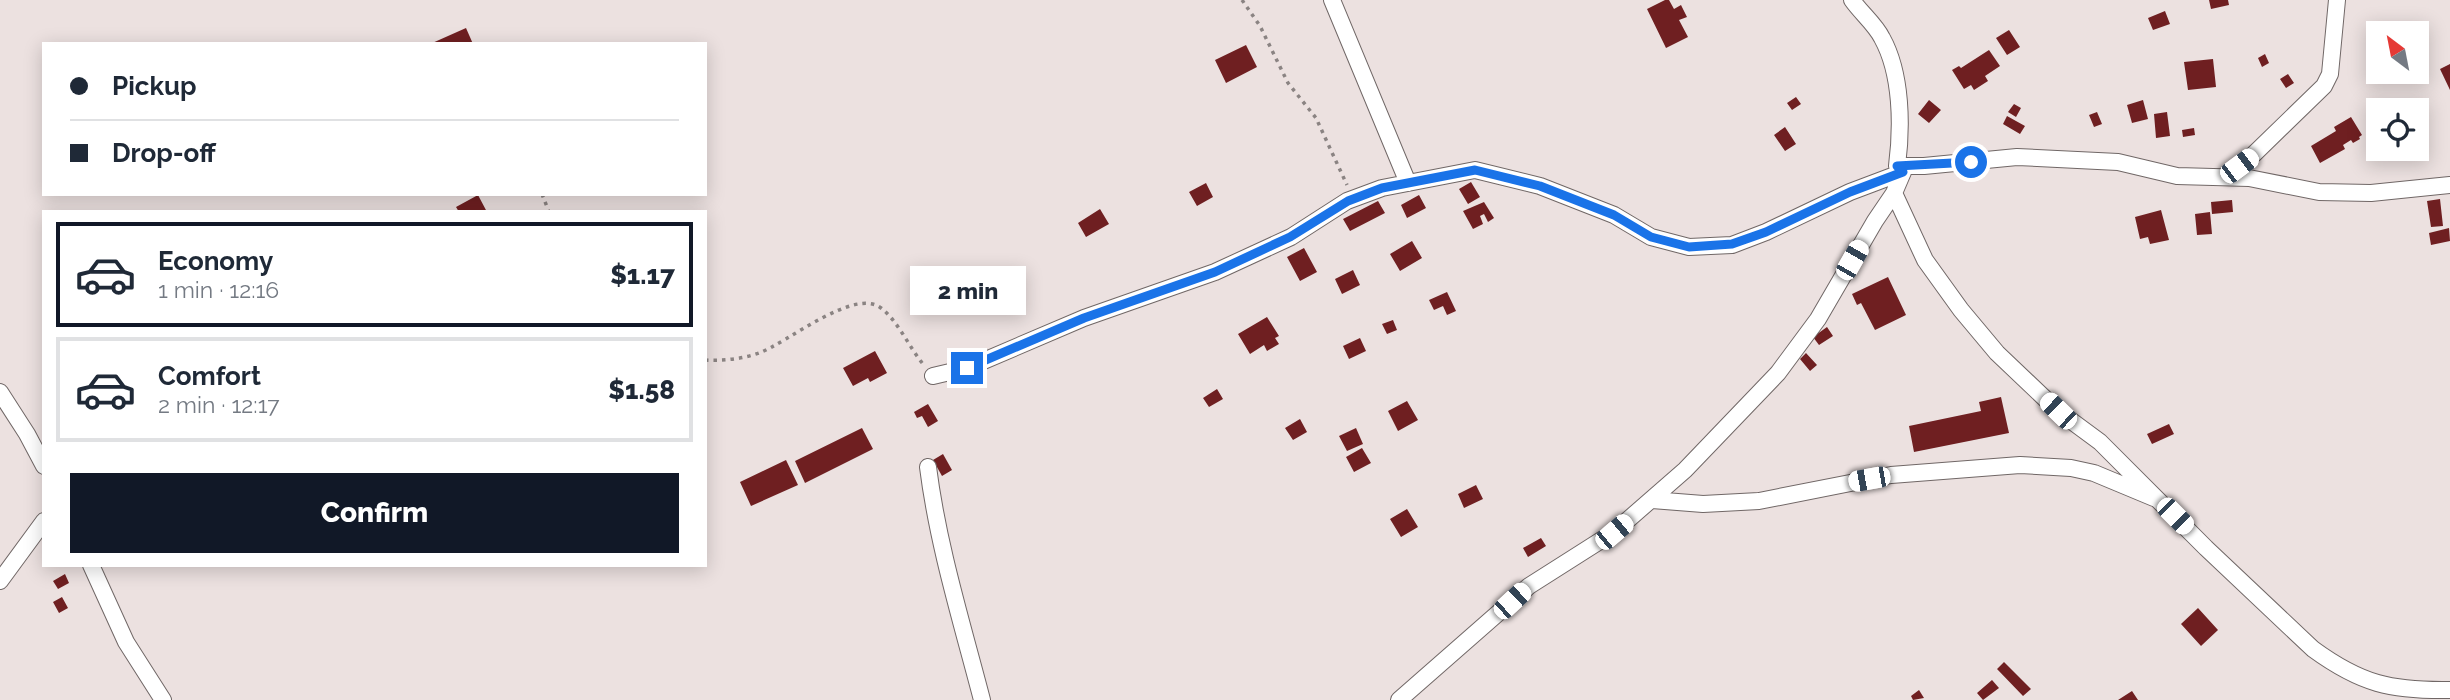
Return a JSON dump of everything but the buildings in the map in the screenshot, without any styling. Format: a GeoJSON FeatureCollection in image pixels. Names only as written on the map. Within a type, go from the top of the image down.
{"type":"FeatureCollection","features":[{"type":"Feature","properties":{"kind":"street"},"geometry":{"type":"LineString","coordinates":[[1332,0],[1408,183]]}},
{"type":"Feature","properties":{"kind":"street"},"geometry":{"type":"LineString","coordinates":[[1399,700],[1529,586],[1614,532],[1652,500],[1685,470],[1778,373],[1818,320],[1875,220],[1894,193],[1900,169],[1898,84],[1892,62],[1882,36],[1852,0]]}},
{"type":"Feature","properties":{"kind":"street"},"geometry":{"type":"LineString","coordinates":[[2225,177],[2254,155],[2324,86],[2330,74],[2337,0]]}},
{"type":"Feature","properties":{"kind":"street"},"geometry":{"type":"LineString","coordinates":[[933,376],[967,368],[1084,318],[1215,272],[1290,237],[1355,198],[1382,188],[1475,170],[1540,186],[1614,215],[1651,237],[1689,247],[1732,244],[1766,232],[1900,169],[2017,157],[2118,162],[2177,176],[2249,178],[2332,192],[2371,193],[2450,185]]}},
{"type":"Feature","properties":{"kind":"street"},"geometry":{"type":"LineString","coordinates":[[1894,193],[1925,260],[1961,310],[1997,353],[2058,411],[2100,442],[2313,649],[2332,663],[2379,685],[2409,695],[2450,690]]}},
{"type":"Feature","properties":{"kind":"street"},"geometry":{"type":"LineString","coordinates":[[0,392],[42,462]]}},
{"type":"Feature","properties":{"kind":"street"},"geometry":{"type":"LineString","coordinates":[[1652,500],[1703,504],[1759,501],[1891,475],[2020,465],[2094,472],[2159,500]]}},
{"type":"Feature","properties":{"kind":"street"},"geometry":{"type":"LineString","coordinates":[[928,467],[946,561],[982,700]]}},
{"type":"Feature","properties":{"kind":"street"},"geometry":{"type":"LineString","coordinates":[[0,581],[42,524]]}},
{"type":"Feature","properties":{"kind":"street"},"geometry":{"type":"LineString","coordinates":[[92,567],[126,642],[163,700]]}},
{"type":"Feature","properties":{"kind":"street"},"geometry":{"type":"LineString","coordinates":[[1423,700],[1424,680]]}},
{"type":"Feature","properties":{"kind":"path"},"geometry":{"type":"LineString","coordinates":[[1242,0],[1260,26],[1288,83],[1316,118],[1346,185],[1355,198]]}},
{"type":"Feature","properties":{"kind":"path"},"geometry":{"type":"LineString","coordinates":[[707,360],[737,359],[760,353],[824,318],[865,302],[880,307],[933,376]]}},
{"type":"Feature","properties":{"kind":"route"},"geometry":{"type":"LineString","coordinates":[[967,368],[1084,318],[1161,292],[1255,255],[1348,201],[1382,188],[1475,170],[1540,186],[1614,215],[1651,237],[1689,247],[1732,244],[1766,232],[1850,192],[1903,172],[1897,166],[1971,162]]}}]}
